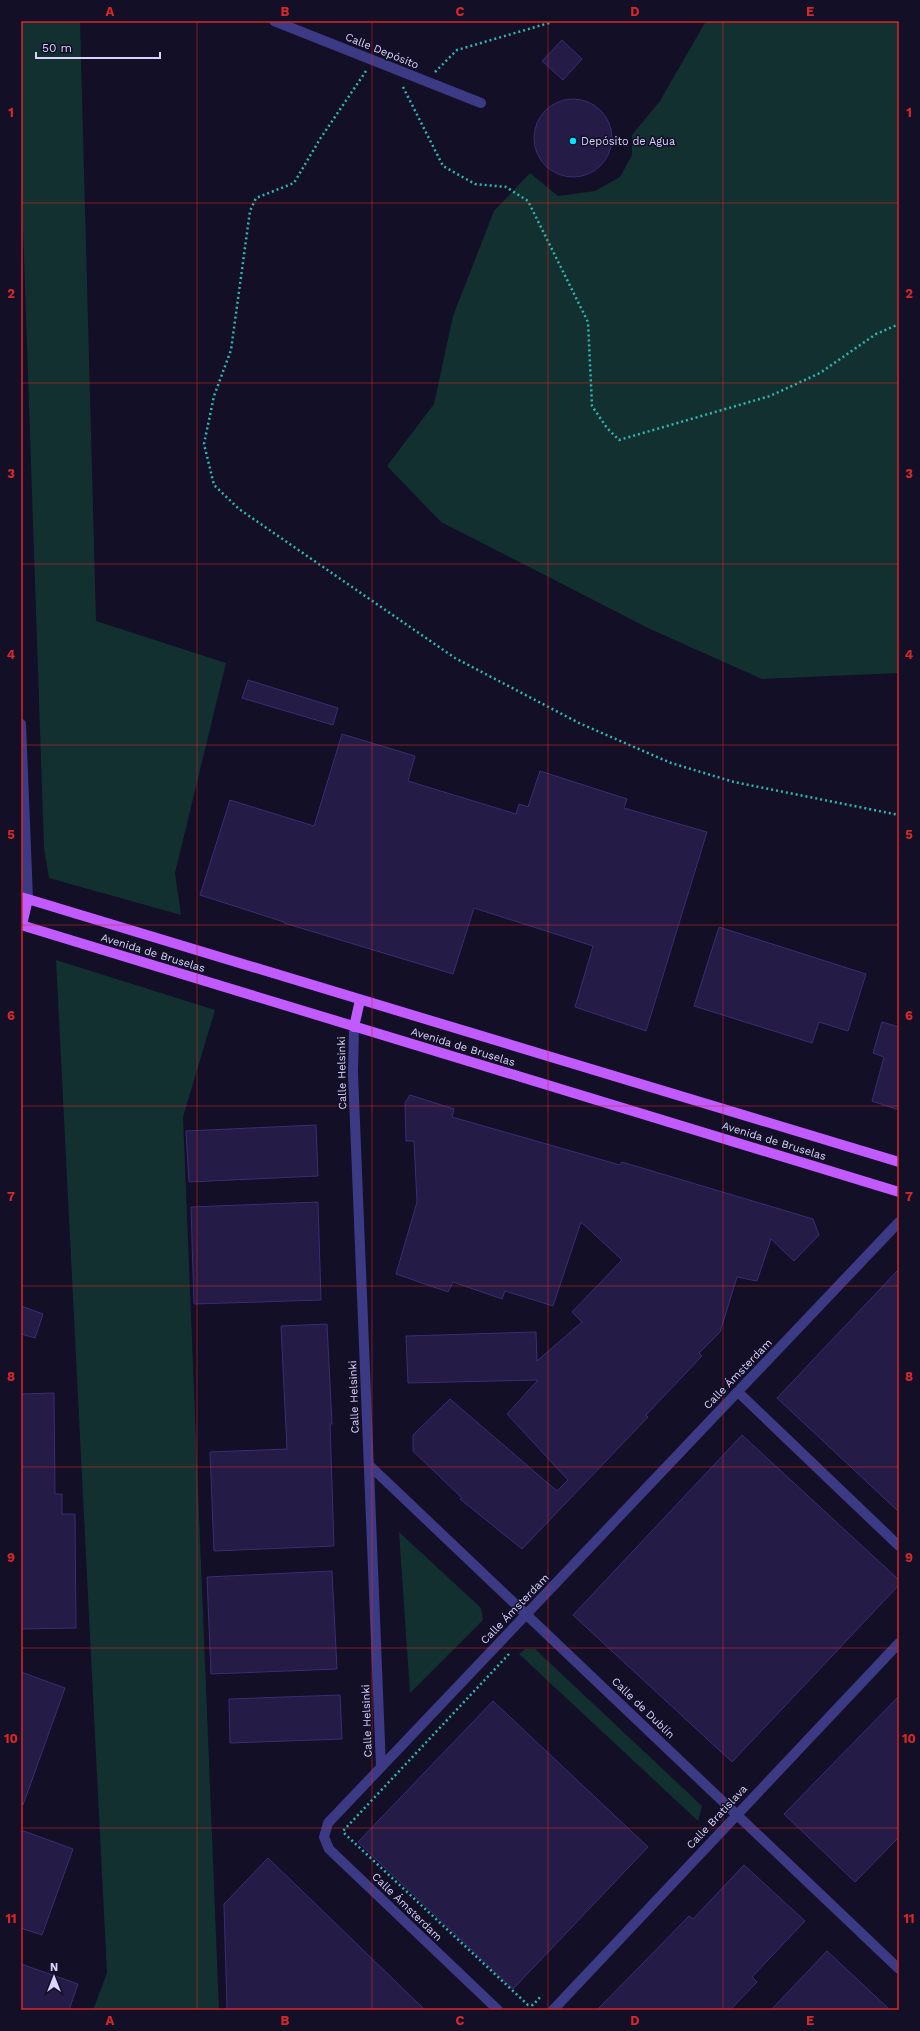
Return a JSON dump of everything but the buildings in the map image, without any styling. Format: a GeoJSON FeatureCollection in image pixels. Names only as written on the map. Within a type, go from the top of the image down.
{"type":"FeatureCollection","features":[{"type":"Feature","properties":{"kind":"main road"},"geometry":{"type":"LineString","coordinates":[[22,925],[25,898]]}},
{"type":"Feature","properties":{"kind":"main road","name":"Avenida de Bruselas"},"geometry":{"type":"LineString","coordinates":[[25,898],[899,1162]]}},
{"type":"Feature","properties":{"kind":"main road","name":"Avenida de Bruselas"},"geometry":{"type":"LineString","coordinates":[[22,925],[899,1192]]}},
{"type":"Feature","properties":{"kind":"main road"},"geometry":{"type":"LineString","coordinates":[[354,1026],[360,1000]]}},
{"type":"Feature","properties":{"kind":"street","name":"Calle Depósito"},"geometry":{"type":"LineString","coordinates":[[274,21],[481,103]]}},
{"type":"Feature","properties":{"kind":"street"},"geometry":{"type":"LineString","coordinates":[[21,724],[25,898]]}},
{"type":"Feature","properties":{"kind":"street","name":"Calle Helsinki"},"geometry":{"type":"LineString","coordinates":[[354,1026],[353,1073],[380,1767]]}},
{"type":"Feature","properties":{"kind":"street","name":"Calle Ámsterdam"},"geometry":{"type":"LineString","coordinates":[[498,2010],[329,1849],[324,1837],[328,1823],[899,1222]]}},
{"type":"Feature","properties":{"kind":"street"},"geometry":{"type":"LineString","coordinates":[[738,1392],[899,1546]]}},
{"type":"Feature","properties":{"kind":"street","name":"Calle de Dublín"},"geometry":{"type":"LineString","coordinates":[[369,1465],[899,1969]]}},
{"type":"Feature","properties":{"kind":"street","name":"Calle Bratislava"},"geometry":{"type":"LineString","coordinates":[[553,2010],[736,1814],[899,1643]]}},
{"type":"Feature","properties":{"kind":"path"},"geometry":{"type":"LineString","coordinates":[[425,81],[457,50],[487,43],[549,23],[550,21]]}},
{"type":"Feature","properties":{"kind":"path"},"geometry":{"type":"LineString","coordinates":[[373,61],[320,139],[294,183],[256,198],[250,212],[231,350],[214,396],[204,444],[214,485],[239,509],[455,658],[579,723],[671,763],[734,782],[899,815]]}},
{"type":"Feature","properties":{"kind":"path"},"geometry":{"type":"LineString","coordinates":[[393,68],[424,125],[443,166],[475,184],[506,187],[528,201],[588,322],[592,406],[607,428],[619,440],[770,396],[820,372],[876,334],[899,324]]}},
{"type":"Feature","properties":{"kind":"path"},"geometry":{"type":"LineString","coordinates":[[509,1654],[343,1831],[528,2005],[533,2005],[542,1995]]}},
{"type":"Feature","properties":{"kind":"green space"},"geometry":{"type":"Polygon","coordinates":[[[21,21],[80,21],[96,621],[226,663],[175,873],[181,915],[49,878],[44,848],[21,169],[21,21]]]}},
{"type":"Feature","properties":{"kind":"green space"},"geometry":{"type":"Polygon","coordinates":[[[706,21],[899,21],[899,673],[762,679],[650,629],[441,522],[387,466],[434,404],[453,316],[494,211],[530,173],[558,196],[595,191],[620,177],[632,155],[632,135],[660,101],[706,21]]]}},
{"type":"Feature","properties":{"kind":"green space"},"geometry":{"type":"Polygon","coordinates":[[[56,960],[215,1010],[183,1117],[219,2010],[93,2010],[107,1973],[56,960]]]}},
{"type":"Feature","properties":{"kind":"green space"},"geometry":{"type":"Polygon","coordinates":[[[399,1532],[481,1608],[483,1620],[410,1693],[399,1532]]]}},
{"type":"Feature","properties":{"kind":"green space"},"geometry":{"type":"Polygon","coordinates":[[[525,1649],[535,1649],[702,1806],[698,1821],[519,1654],[525,1649]]]}},
{"type":"Feature","properties":{"kind":"place","name":"Depósito de Agua"},"geometry":{"type":"Point","coordinates":[573,141]}}]}
